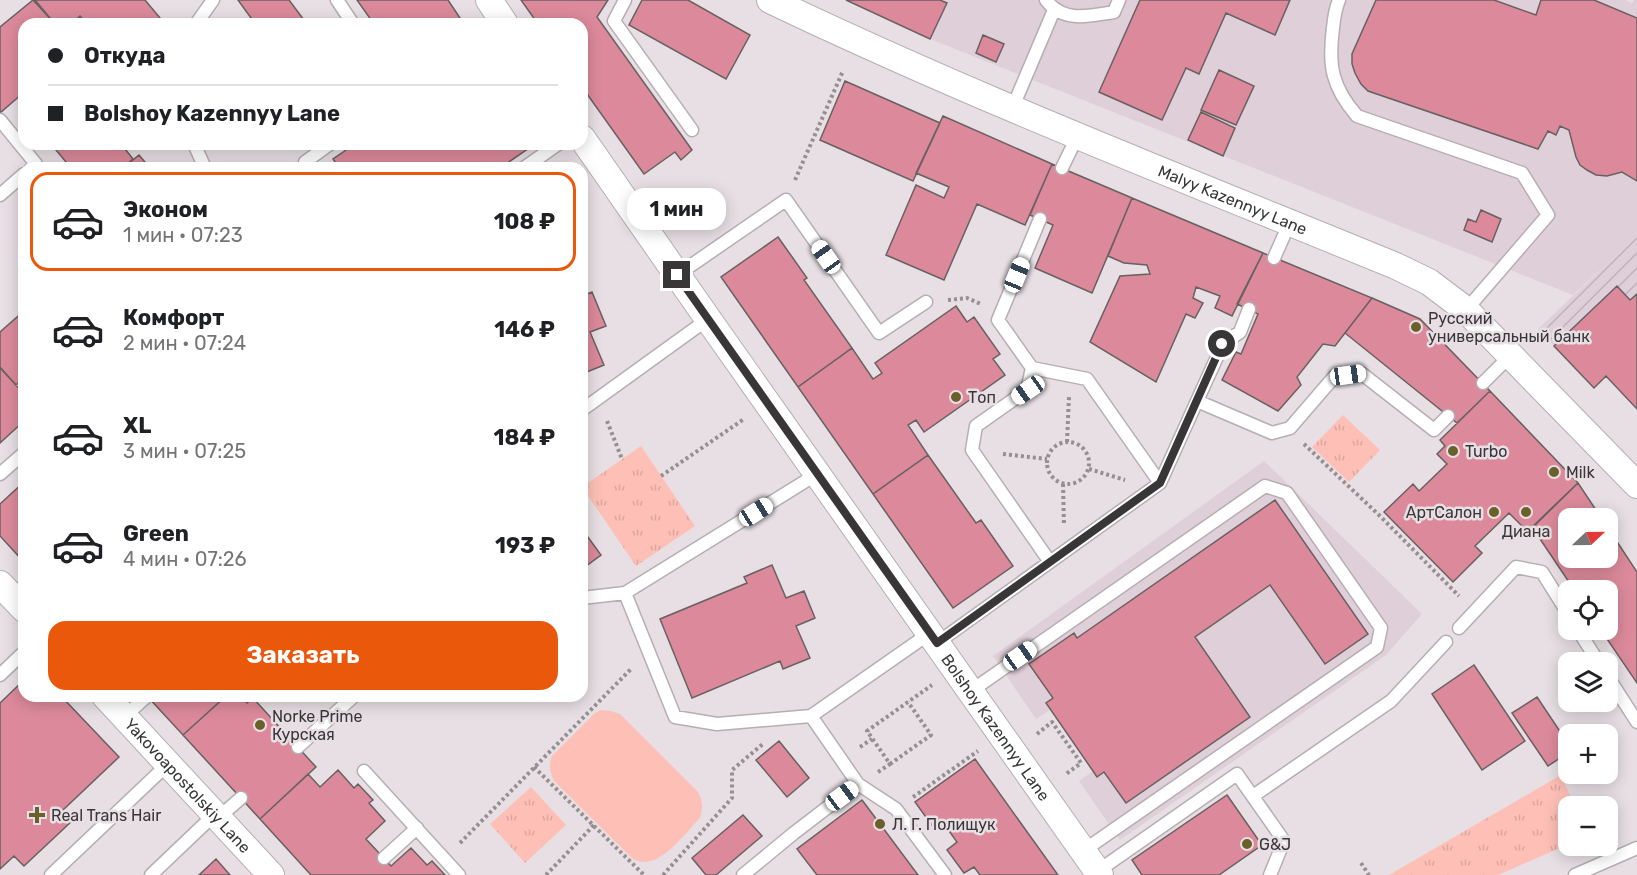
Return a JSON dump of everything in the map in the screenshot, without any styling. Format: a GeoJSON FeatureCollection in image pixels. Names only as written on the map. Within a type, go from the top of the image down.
{"type":"FeatureCollection","features":[{"type":"Feature","properties":{"kind":"street"},"geometry":{"type":"LineString","coordinates":[[489,0],[501,18]]}},
{"type":"Feature","properties":{"kind":"street","name":"Malyy Kazennyy Lane"},"geometry":{"type":"LineString","coordinates":[[770,0],[857,42],[1012,109],[1290,222],[1429,282],[1466,310],[1637,485]]}},
{"type":"Feature","properties":{"kind":"street","name":"Bolshoy Kazennyy Lane"},"geometry":{"type":"LineString","coordinates":[[588,147],[1094,866]]}},
{"type":"Feature","properties":{"kind":"street"},"geometry":{"type":"LineString","coordinates":[[0,584],[18,603]]}},
{"type":"Feature","properties":{"kind":"street","name":"Yakovoapostolskiy Lane"},"geometry":{"type":"LineString","coordinates":[[110,702],[271,875]]}},
{"type":"Feature","properties":{"kind":"lane"},"geometry":{"type":"LineString","coordinates":[[200,18],[213,0]]}},
{"type":"Feature","properties":{"kind":"lane"},"geometry":{"type":"LineString","coordinates":[[337,0],[349,18]]}},
{"type":"Feature","properties":{"kind":"lane"},"geometry":{"type":"LineString","coordinates":[[625,0],[614,21],[692,130]]}},
{"type":"Feature","properties":{"kind":"lane"},"geometry":{"type":"LineString","coordinates":[[1012,109],[1050,5],[1082,17],[1114,12],[1119,0]]}},
{"type":"Feature","properties":{"kind":"lane"},"geometry":{"type":"LineString","coordinates":[[1339,0],[1329,53],[1335,81],[1345,102],[1357,116],[1522,173],[1548,216],[1466,310]]}},
{"type":"Feature","properties":{"kind":"lane"},"geometry":{"type":"LineString","coordinates":[[0,120],[18,142]]}},
{"type":"Feature","properties":{"kind":"lane"},"geometry":{"type":"LineString","coordinates":[[1062,168],[1078,135]]}},
{"type":"Feature","properties":{"kind":"lane"},"geometry":{"type":"LineString","coordinates":[[25,150],[34,162]]}},
{"type":"Feature","properties":{"kind":"lane"},"geometry":{"type":"LineString","coordinates":[[305,162],[322,150]]}},
{"type":"Feature","properties":{"kind":"lane"},"geometry":{"type":"LineString","coordinates":[[532,162],[550,150]]}},
{"type":"Feature","properties":{"kind":"lane"},"geometry":{"type":"LineString","coordinates":[[0,195],[18,179]]}},
{"type":"Feature","properties":{"kind":"lane"},"geometry":{"type":"LineString","coordinates":[[677,275],[786,200],[879,333],[926,302]]}},
{"type":"Feature","properties":{"kind":"lane"},"geometry":{"type":"LineString","coordinates":[[1040,219],[998,320],[1032,368],[1087,379],[1156,486]]}},
{"type":"Feature","properties":{"kind":"lane"},"geometry":{"type":"LineString","coordinates":[[1274,258],[1290,222]]}},
{"type":"Feature","properties":{"kind":"lane"},"geometry":{"type":"LineString","coordinates":[[625,593],[675,717],[717,724],[811,716],[1050,562],[1156,486],[1222,344],[1240,332],[1249,309]]}},
{"type":"Feature","properties":{"kind":"lane"},"geometry":{"type":"LineString","coordinates":[[588,406],[708,320]]}},
{"type":"Feature","properties":{"kind":"lane"},"geometry":{"type":"LineString","coordinates":[[1483,382],[1511,355]]}},
{"type":"Feature","properties":{"kind":"lane"},"geometry":{"type":"LineString","coordinates":[[1032,368],[1028,390],[976,426],[972,450],[1050,562]]}},
{"type":"Feature","properties":{"kind":"lane"},"geometry":{"type":"LineString","coordinates":[[1197,400],[1272,433],[1290,428],[1334,377],[1361,373],[1434,430],[1448,416]]}},
{"type":"Feature","properties":{"kind":"lane"},"geometry":{"type":"LineString","coordinates":[[0,474],[18,458]]}},
{"type":"Feature","properties":{"kind":"lane"},"geometry":{"type":"LineString","coordinates":[[588,597],[625,593],[817,474]]}},
{"type":"Feature","properties":{"kind":"lane"},"geometry":{"type":"LineString","coordinates":[[971,691],[1265,486],[1287,493],[1294,502],[1381,628],[1377,647],[1094,866]]}},
{"type":"Feature","properties":{"kind":"lane"},"geometry":{"type":"LineString","coordinates":[[1459,628],[1516,567],[1542,572],[1558,597]]}},
{"type":"Feature","properties":{"kind":"lane"},"geometry":{"type":"LineString","coordinates":[[1253,796],[1391,701],[1446,642]]}},
{"type":"Feature","properties":{"kind":"lane"},"geometry":{"type":"LineString","coordinates":[[0,675],[18,658]]}},
{"type":"Feature","properties":{"kind":"lane"},"geometry":{"type":"LineString","coordinates":[[1618,693],[1637,722]]}},
{"type":"Feature","properties":{"kind":"lane"},"geometry":{"type":"LineString","coordinates":[[124,717],[140,702]]}},
{"type":"Feature","properties":{"kind":"lane"},"geometry":{"type":"LineString","coordinates":[[298,747],[347,702]]}},
{"type":"Feature","properties":{"kind":"lane"},"geometry":{"type":"LineString","coordinates":[[811,716],[860,785],[896,809],[945,875]]}},
{"type":"Feature","properties":{"kind":"lane"},"geometry":{"type":"LineString","coordinates":[[51,875],[168,764]]}},
{"type":"Feature","properties":{"kind":"lane"},"geometry":{"type":"LineString","coordinates":[[364,771],[459,875]]}},
{"type":"Feature","properties":{"kind":"lane"},"geometry":{"type":"LineString","coordinates":[[1094,866],[1237,774],[1284,841],[1270,875]]}},
{"type":"Feature","properties":{"kind":"lane"},"geometry":{"type":"LineString","coordinates":[[743,875],[794,832],[860,785]]}},
{"type":"Feature","properties":{"kind":"lane"},"geometry":{"type":"LineString","coordinates":[[152,875],[217,816],[241,798]]}},
{"type":"Feature","properties":{"kind":"lane"},"geometry":{"type":"LineString","coordinates":[[384,858],[417,828]]}},
{"type":"Feature","properties":{"kind":"lane"},"geometry":{"type":"LineString","coordinates":[[1575,875],[1637,848]]}},
{"type":"Feature","properties":{"kind":"path"},"geometry":{"type":"LineString","coordinates":[[786,200],[843,71]]}},
{"type":"Feature","properties":{"kind":"path"},"geometry":{"type":"LineString","coordinates":[[926,302],[967,298],[1001,313]]}},
{"type":"Feature","properties":{"kind":"path"},"geometry":{"type":"LineString","coordinates":[[1067,442],[1070,375]]}},
{"type":"Feature","properties":{"kind":"path"},"geometry":{"type":"LineString","coordinates":[[598,399],[622,459]]}},
{"type":"Feature","properties":{"kind":"path"},"geometry":{"type":"LineString","coordinates":[[661,476],[745,419]]}},
{"type":"Feature","properties":{"kind":"path"},"geometry":{"type":"LineString","coordinates":[[1290,428],[1474,612]]}},
{"type":"Feature","properties":{"kind":"path"},"geometry":{"type":"LineString","coordinates":[[1067,442],[1075,443],[1088,453],[1089,469],[1079,482],[1063,484],[1050,475],[1047,459],[1054,447],[1067,442]]}},
{"type":"Feature","properties":{"kind":"path"},"geometry":{"type":"LineString","coordinates":[[972,450],[1047,459]]}},
{"type":"Feature","properties":{"kind":"path"},"geometry":{"type":"LineString","coordinates":[[1089,469],[1156,486]]}},
{"type":"Feature","properties":{"kind":"path"},"geometry":{"type":"LineString","coordinates":[[1063,484],[1065,551]]}},
{"type":"Feature","properties":{"kind":"path"},"geometry":{"type":"LineString","coordinates":[[444,859],[649,651]]}},
{"type":"Feature","properties":{"kind":"path"},"geometry":{"type":"LineString","coordinates":[[890,764],[867,731],[933,684]]}},
{"type":"Feature","properties":{"kind":"path"},"geometry":{"type":"LineString","coordinates":[[860,785],[931,735],[908,702]]}},
{"type":"Feature","properties":{"kind":"path"},"geometry":{"type":"LineString","coordinates":[[663,875],[732,798],[732,770],[794,718]]}},
{"type":"Feature","properties":{"kind":"path"},"geometry":{"type":"LineString","coordinates":[[1036,734],[1052,722],[1069,742],[1081,763],[1065,775]]}},
{"type":"Feature","properties":{"kind":"path"},"geometry":{"type":"LineString","coordinates":[[896,809],[979,750]]}},
{"type":"Feature","properties":{"kind":"path"},"geometry":{"type":"LineString","coordinates":[[534,767],[644,875]]}},
{"type":"Feature","properties":{"kind":"path"},"geometry":{"type":"LineString","coordinates":[[546,875],[594,825]]}},
{"type":"Feature","properties":{"kind":"path"},"geometry":{"type":"LineString","coordinates":[[1361,864],[1369,875]]}},
{"type":"Feature","properties":{"kind":"shaded area"},"geometry":{"type":"Polygon","coordinates":[[[846,0],[1625,0],[1632,3],[1637,0],[1637,236],[1573,295],[930,39],[846,0]]]}},
{"type":"Feature","properties":{"kind":"shaded area"},"geometry":{"type":"Polygon","coordinates":[[[1637,236],[1637,409],[1606,377],[1594,388],[1538,329],[1637,236]]]}},
{"type":"Feature","properties":{"kind":"shaded area"},"geometry":{"type":"Polygon","coordinates":[[[1264,461],[1422,614],[1386,655],[1120,840],[1079,781],[1093,771],[1050,710],[1036,719],[993,656],[1264,461]]]}},
{"type":"Feature","properties":{"kind":"green space"},"geometry":{"type":"Polygon","coordinates":[[[1343,415],[1380,450],[1349,482],[1312,447],[1343,415]]]}},
{"type":"Feature","properties":{"kind":"green space"},"geometry":{"type":"Polygon","coordinates":[[[641,446],[695,526],[636,566],[588,496],[588,483],[641,446]]]}},
{"type":"Feature","properties":{"kind":"green space"},"geometry":{"type":"Polygon","coordinates":[[[601,710],[620,714],[698,792],[701,798],[700,818],[669,850],[650,861],[641,862],[632,858],[554,781],[551,775],[552,756],[595,713],[601,710]]]}},
{"type":"Feature","properties":{"kind":"green space"},"geometry":{"type":"Polygon","coordinates":[[[1558,777],[1558,784],[1565,784],[1570,796],[1558,796],[1558,849],[1498,875],[1389,875],[1558,777]]]}},
{"type":"Feature","properties":{"kind":"green space"},"geometry":{"type":"Polygon","coordinates":[[[531,787],[566,825],[525,863],[490,824],[531,787]]]}},
{"type":"Feature","properties":{"kind":"building"},"geometry":{"type":"Polygon","coordinates":[[[33,0],[50,18],[18,18],[18,97],[0,113],[0,27],[33,0]]]}},
{"type":"Feature","properties":{"kind":"building"},"geometry":{"type":"Polygon","coordinates":[[[35,0],[145,0],[160,18],[82,18],[80,16],[78,18],[50,18],[35,0]]]}},
{"type":"Feature","properties":{"kind":"building"},"geometry":{"type":"Polygon","coordinates":[[[238,0],[289,0],[302,18],[251,18],[238,0]]]}},
{"type":"Feature","properties":{"kind":"building"},"geometry":{"type":"Polygon","coordinates":[[[357,0],[448,0],[460,18],[370,18],[357,0]]]}},
{"type":"Feature","properties":{"kind":"building"},"geometry":{"type":"Polygon","coordinates":[[[521,0],[608,0],[597,17],[692,150],[681,160],[675,152],[644,174],[588,95],[588,18],[534,18],[521,0]]]}},
{"type":"Feature","properties":{"kind":"building"},"geometry":{"type":"Polygon","coordinates":[[[642,0],[688,0],[750,35],[726,79],[629,25],[642,0]]]}},
{"type":"Feature","properties":{"kind":"building"},"geometry":{"type":"Polygon","coordinates":[[[846,0],[940,0],[947,3],[930,39],[846,0]]]}},
{"type":"Feature","properties":{"kind":"building"},"geometry":{"type":"Polygon","coordinates":[[[1140,0],[1290,0],[1275,35],[1226,13],[1199,74],[1186,68],[1162,120],[1099,92],[1140,0]]]}},
{"type":"Feature","properties":{"kind":"building"},"geometry":{"type":"Polygon","coordinates":[[[1376,0],[1494,0],[1536,15],[1541,0],[1594,0],[1637,18],[1637,181],[1622,172],[1607,176],[1596,175],[1580,165],[1569,130],[1560,126],[1556,135],[1548,131],[1538,149],[1368,91],[1355,73],[1352,54],[1376,0]]]}},
{"type":"Feature","properties":{"kind":"building"},"geometry":{"type":"Polygon","coordinates":[[[983,35],[1004,44],[996,62],[976,53],[983,35]]]}},
{"type":"Feature","properties":{"kind":"building"},"geometry":{"type":"Polygon","coordinates":[[[1219,70],[1254,86],[1236,125],[1201,110],[1219,70]]]}},
{"type":"Feature","properties":{"kind":"building"},"geometry":{"type":"Polygon","coordinates":[[[845,81],[940,123],[913,181],[820,140],[845,81]]]}},
{"type":"Feature","properties":{"kind":"building"},"geometry":{"type":"Polygon","coordinates":[[[1201,112],[1235,128],[1223,156],[1188,140],[1201,112]]]}},
{"type":"Feature","properties":{"kind":"building"},"geometry":{"type":"Polygon","coordinates":[[[943,116],[1052,164],[1025,225],[977,204],[944,280],[886,255],[916,185],[944,198],[949,187],[916,173],[943,116]]]}},
{"type":"Feature","properties":{"kind":"building"},"geometry":{"type":"Polygon","coordinates":[[[56,150],[126,150],[133,159],[129,162],[66,162],[56,150]]]}},
{"type":"Feature","properties":{"kind":"building"},"geometry":{"type":"Polygon","coordinates":[[[346,150],[526,150],[509,162],[335,162],[333,159],[346,150]]]}},
{"type":"Feature","properties":{"kind":"building"},"geometry":{"type":"Polygon","coordinates":[[[139,155],[145,162],[130,162],[139,155]]]}},
{"type":"Feature","properties":{"kind":"building"},"geometry":{"type":"Polygon","coordinates":[[[1052,164],[1132,198],[1092,293],[1035,268],[1053,225],[1030,215],[1052,164]]]}},
{"type":"Feature","properties":{"kind":"building"},"geometry":{"type":"Polygon","coordinates":[[[1132,198],[1263,253],[1232,316],[1215,308],[1220,296],[1196,287],[1193,298],[1203,303],[1195,318],[1186,314],[1156,382],[1090,342],[1120,276],[1150,274],[1147,265],[1124,263],[1108,256],[1132,198]]]}},
{"type":"Feature","properties":{"kind":"building"},"geometry":{"type":"Polygon","coordinates":[[[1481,210],[1501,219],[1492,242],[1464,230],[1468,219],[1476,222],[1481,210]]]}},
{"type":"Feature","properties":{"kind":"building"},"geometry":{"type":"Polygon","coordinates":[[[778,237],[807,278],[804,280],[852,348],[798,387],[721,277],[778,237]]]}},
{"type":"Feature","properties":{"kind":"building"},"geometry":{"type":"Polygon","coordinates":[[[1263,253],[1372,298],[1335,346],[1323,344],[1297,377],[1301,385],[1278,411],[1222,380],[1236,352],[1241,354],[1258,314],[1237,304],[1263,253]]]}},
{"type":"Feature","properties":{"kind":"building"},"geometry":{"type":"Polygon","coordinates":[[[1617,286],[1630,300],[1637,294],[1637,409],[1606,376],[1594,388],[1554,346],[1617,286]]]}},
{"type":"Feature","properties":{"kind":"building"},"geometry":{"type":"Polygon","coordinates":[[[592,292],[606,326],[590,332],[604,365],[588,372],[588,294],[592,292]]]}},
{"type":"Feature","properties":{"kind":"building"},"geometry":{"type":"Polygon","coordinates":[[[1372,298],[1420,319],[1490,391],[1457,423],[1345,333],[1372,298]]]}},
{"type":"Feature","properties":{"kind":"building"},"geometry":{"type":"Polygon","coordinates":[[[956,306],[967,322],[974,317],[1000,354],[993,359],[1005,375],[924,432],[916,420],[908,425],[928,455],[873,494],[798,387],[852,348],[873,379],[882,373],[875,363],[956,306]]]}},
{"type":"Feature","properties":{"kind":"building"},"geometry":{"type":"Polygon","coordinates":[[[18,316],[18,383],[16,385],[0,368],[0,332],[18,316]]]}},
{"type":"Feature","properties":{"kind":"building"},"geometry":{"type":"Polygon","coordinates":[[[0,367],[18,387],[18,426],[0,443],[0,367]]]}},
{"type":"Feature","properties":{"kind":"building"},"geometry":{"type":"Polygon","coordinates":[[[1490,391],[1578,483],[1528,532],[1509,513],[1475,546],[1482,553],[1453,582],[1384,512],[1413,484],[1419,491],[1447,464],[1437,454],[1445,446],[1440,440],[1490,391]]]}},
{"type":"Feature","properties":{"kind":"building"},"geometry":{"type":"Polygon","coordinates":[[[928,455],[976,523],[981,520],[1013,566],[953,608],[873,494],[928,455]]]}},
{"type":"Feature","properties":{"kind":"building"},"geometry":{"type":"Polygon","coordinates":[[[1578,483],[1595,508],[1558,508],[1558,566],[1532,527],[1578,483]]]}},
{"type":"Feature","properties":{"kind":"building"},"geometry":{"type":"Polygon","coordinates":[[[18,488],[18,556],[0,536],[0,504],[18,488]]]}},
{"type":"Feature","properties":{"kind":"building"},"geometry":{"type":"Polygon","coordinates":[[[1275,500],[1368,634],[1325,664],[1270,585],[1195,637],[1250,717],[1126,803],[1104,772],[1097,777],[1046,703],[1053,698],[1029,664],[1074,633],[1077,638],[1275,500]]]}},
{"type":"Feature","properties":{"kind":"building"},"geometry":{"type":"Polygon","coordinates":[[[588,537],[601,555],[588,565],[588,537]]]}},
{"type":"Feature","properties":{"kind":"building"},"geometry":{"type":"Polygon","coordinates":[[[1618,543],[1637,572],[1637,683],[1608,640],[1618,640],[1618,580],[1568,580],[1560,568],[1618,568],[1618,543]]]}},
{"type":"Feature","properties":{"kind":"building"},"geometry":{"type":"Polygon","coordinates":[[[772,565],[786,598],[804,591],[815,618],[796,626],[810,658],[783,669],[780,661],[692,698],[660,619],[747,583],[744,577],[772,565]]]}},
{"type":"Feature","properties":{"kind":"building"},"geometry":{"type":"Polygon","coordinates":[[[1474,665],[1525,741],[1482,770],[1432,694],[1474,665]]]}},
{"type":"Feature","properties":{"kind":"building"},"geometry":{"type":"Polygon","coordinates":[[[18,686],[18,702],[67,702],[119,757],[63,810],[73,820],[24,866],[14,856],[0,869],[0,703],[18,686]]]}},
{"type":"Feature","properties":{"kind":"building"},"geometry":{"type":"Polygon","coordinates":[[[1537,697],[1558,728],[1558,759],[1548,766],[1512,713],[1537,697]]]}},
{"type":"Feature","properties":{"kind":"building"},"geometry":{"type":"Polygon","coordinates":[[[153,702],[219,702],[183,735],[153,702]]]}},
{"type":"Feature","properties":{"kind":"building"},"geometry":{"type":"Polygon","coordinates":[[[219,702],[257,702],[316,767],[260,819],[183,735],[219,702]]]}},
{"type":"Feature","properties":{"kind":"building"},"geometry":{"type":"Polygon","coordinates":[[[779,741],[809,778],[787,797],[756,760],[779,741]]]}},
{"type":"Feature","properties":{"kind":"building"},"geometry":{"type":"Polygon","coordinates":[[[975,759],[1058,875],[980,875],[974,867],[964,873],[947,850],[957,842],[942,821],[933,827],[915,802],[975,759]]]}},
{"type":"Feature","properties":{"kind":"building"},"geometry":{"type":"Polygon","coordinates":[[[338,770],[354,788],[358,784],[373,800],[369,803],[385,821],[366,839],[391,866],[411,848],[427,865],[432,861],[445,875],[311,875],[260,819],[308,774],[320,787],[338,770]]]}},
{"type":"Feature","properties":{"kind":"building"},"geometry":{"type":"Polygon","coordinates":[[[1227,795],[1262,845],[1219,875],[1142,875],[1132,860],[1227,795]]]}},
{"type":"Feature","properties":{"kind":"building"},"geometry":{"type":"Polygon","coordinates":[[[862,800],[918,875],[817,875],[797,849],[862,800]]]}},
{"type":"Feature","properties":{"kind":"building"},"geometry":{"type":"Polygon","coordinates":[[[743,815],[762,836],[716,875],[706,875],[692,858],[743,815]]]}},
{"type":"Feature","properties":{"kind":"building"},"geometry":{"type":"Polygon","coordinates":[[[216,859],[230,875],[199,875],[216,859]]]}},
{"type":"Feature","properties":{"kind":"place","name":"Русский универсальный банк"},"geometry":{"type":"Point","coordinates":[1416,327]}},
{"type":"Feature","properties":{"kind":"place","name":"Топ"},"geometry":{"type":"Point","coordinates":[956,397]}},
{"type":"Feature","properties":{"kind":"place","name":"Turbo"},"geometry":{"type":"Point","coordinates":[1453,451]}},
{"type":"Feature","properties":{"kind":"place","name":"Milk"},"geometry":{"type":"Point","coordinates":[1554,472]}},
{"type":"Feature","properties":{"kind":"place","name":"АртСалон"},"geometry":{"type":"Point","coordinates":[1494,512]}},
{"type":"Feature","properties":{"kind":"place","name":"Диана"},"geometry":{"type":"Point","coordinates":[1526,512]}},
{"type":"Feature","properties":{"kind":"place","name":"Norke Prime Курская"},"geometry":{"type":"Point","coordinates":[260,725]}},
{"type":"Feature","properties":{"kind":"place","name":"Real Trans Hair"},"geometry":{"type":"Point","coordinates":[37,815]}},
{"type":"Feature","properties":{"kind":"place","name":"Л. Г. Полищук"},"geometry":{"type":"Point","coordinates":[880,824]}},
{"type":"Feature","properties":{"kind":"place","name":"G&J"},"geometry":{"type":"Point","coordinates":[1247,844]}},
{"type":"Feature","properties":{"kind":"route"},"geometry":{"type":"LineString","coordinates":[[677,275],[937,643],[1160,483],[1222,344]]}}]}
